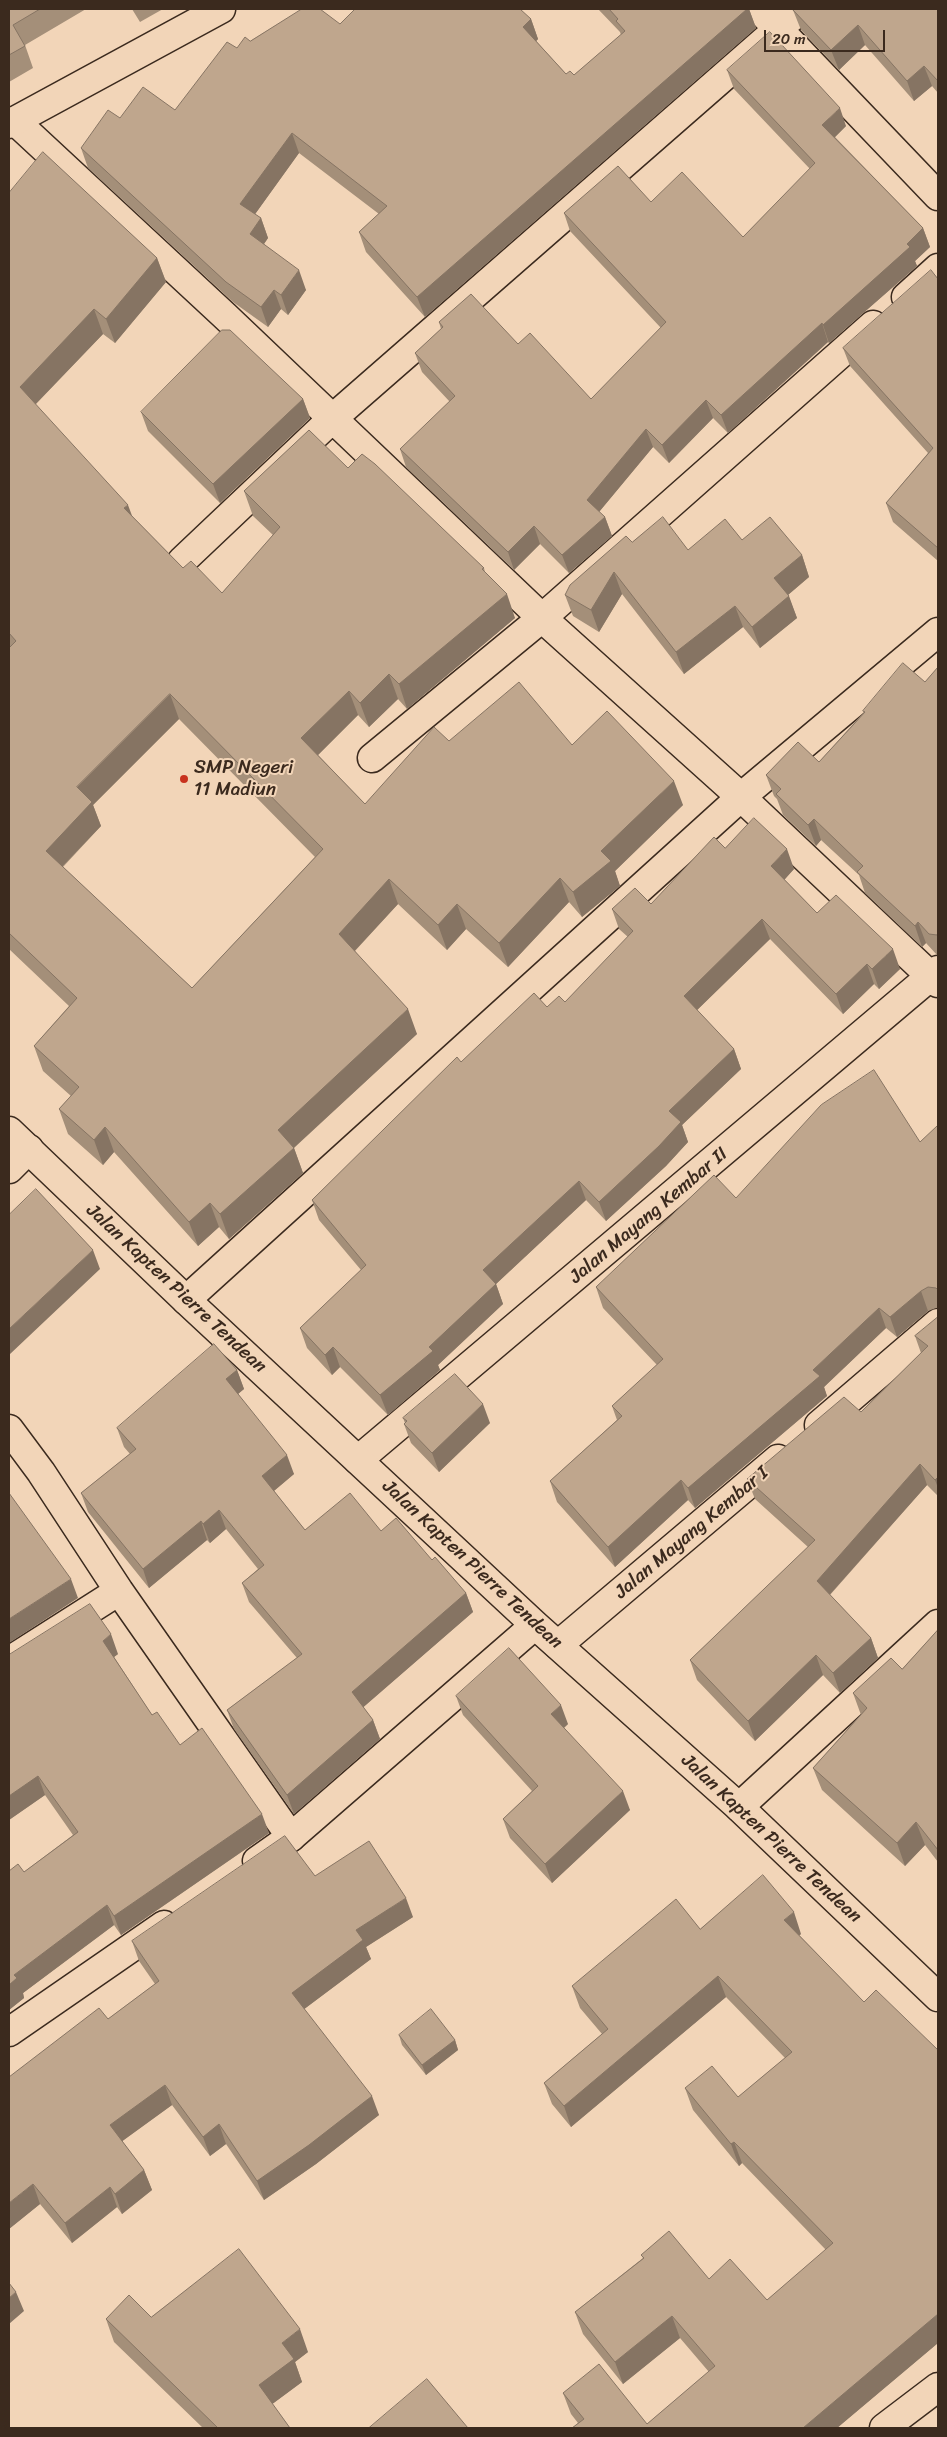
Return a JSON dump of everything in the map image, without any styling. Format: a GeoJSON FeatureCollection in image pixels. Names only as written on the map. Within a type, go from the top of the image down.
{"type":"FeatureCollection","features":[{"type":"Feature","properties":{"kind":"street"},"geometry":{"type":"LineString","coordinates":[[221,9],[12,123],[333,418],[542,618],[936,976]]}},
{"type":"Feature","properties":{"kind":"street"},"geometry":{"type":"LineString","coordinates":[[759,9],[938,196]]}},
{"type":"Feature","properties":{"kind":"street"},"geometry":{"type":"LineString","coordinates":[[182,561],[333,418],[801,9]]}},
{"type":"Feature","properties":{"kind":"street"},"geometry":{"type":"LineString","coordinates":[[372,758],[542,618],[938,268]]}},
{"type":"Feature","properties":{"kind":"street"},"geometry":{"type":"LineString","coordinates":[[186,1300],[741,797],[938,632]]}},
{"type":"Feature","properties":{"kind":"street","name":"Jalan Mayang Kembar II"},"geometry":{"type":"LineString","coordinates":[[358,1460],[936,976]]}},
{"type":"Feature","properties":{"kind":"street","name":"Jalan Kapten Pierre Tendean"},"geometry":{"type":"LineString","coordinates":[[9,1130],[186,1300],[535,1624],[739,1807],[938,1997]]}},
{"type":"Feature","properties":{"kind":"street"},"geometry":{"type":"LineString","coordinates":[[9,1169],[29,1150]]}},
{"type":"Feature","properties":{"kind":"street","name":"Jalan Mayang Kembar I"},"geometry":{"type":"LineString","coordinates":[[558,1645],[938,1323]]}},
{"type":"Feature","properties":{"kind":"street"},"geometry":{"type":"LineString","coordinates":[[9,1429],[41,1472],[119,1591],[291,1838]]}},
{"type":"Feature","properties":{"kind":"street"},"geometry":{"type":"LineString","coordinates":[[9,1661],[119,1591]]}},
{"type":"Feature","properties":{"kind":"street"},"geometry":{"type":"LineString","coordinates":[[235,1876],[291,1838],[535,1624]]}},
{"type":"Feature","properties":{"kind":"street"},"geometry":{"type":"LineString","coordinates":[[739,1807],[938,1624]]}},
{"type":"Feature","properties":{"kind":"street"},"geometry":{"type":"LineString","coordinates":[[9,2032],[186,1910]]}},
{"type":"Feature","properties":{"kind":"street"},"geometry":{"type":"LineString","coordinates":[[884,2428],[934,2400]]}},
{"type":"Feature","properties":{"kind":"building"},"geometry":{"type":"Polygon","coordinates":[[[9,9],[40,9],[13,25],[25,46],[9,55],[9,9]]]}},
{"type":"Feature","properties":{"kind":"building"},"geometry":{"type":"Polygon","coordinates":[[[302,9],[320,9],[340,24],[355,9],[520,9],[531,19],[523,27],[566,74],[570,71],[574,75],[625,31],[609,9],[747,9],[417,297],[359,232],[387,206],[292,133],[240,204],[261,218],[250,234],[299,270],[281,295],[274,290],[261,307],[226,282],[81,148],[108,110],[120,118],[143,87],[175,110],[227,42],[237,48],[245,37],[250,41],[302,9]]]}},
{"type":"Feature","properties":{"kind":"building"},"geometry":{"type":"Polygon","coordinates":[[[938,9],[938,81],[924,66],[907,81],[858,25],[831,50],[793,10],[938,9]]]}},
{"type":"Feature","properties":{"kind":"building"},"geometry":{"type":"Polygon","coordinates":[[[770,32],[840,108],[822,125],[923,228],[907,244],[910,247],[823,325],[822,323],[721,415],[706,400],[662,445],[646,429],[587,500],[605,517],[562,555],[534,526],[508,552],[400,449],[455,396],[415,353],[443,327],[439,322],[471,294],[518,344],[530,333],[591,399],[666,322],[564,213],[618,166],[651,202],[682,172],[743,237],[815,163],[727,70],[770,32]]]}},
{"type":"Feature","properties":{"kind":"building"},"geometry":{"type":"Polygon","coordinates":[[[43,152],[157,258],[106,319],[94,309],[20,387],[128,505],[124,508],[183,568],[191,561],[222,593],[280,527],[244,491],[309,430],[348,468],[362,454],[375,464],[484,568],[482,569],[507,594],[399,684],[389,674],[360,703],[349,691],[301,738],[365,804],[434,727],[449,741],[519,682],[572,745],[607,711],[674,781],[601,851],[611,861],[573,892],[560,878],[499,943],[457,904],[438,925],[389,879],[339,934],[408,1009],[278,1130],[294,1148],[220,1214],[210,1203],[189,1222],[105,1127],[94,1140],[59,1109],[79,1087],[34,1046],[77,998],[9,933],[9,648],[16,641],[9,633],[9,193],[43,152]],[[170,694],[77,787],[92,802],[46,851],[192,988],[323,849],[170,694]]]}},
{"type":"Feature","properties":{"kind":"building"},"geometry":{"type":"Polygon","coordinates":[[[931,270],[938,279],[938,548],[886,503],[933,448],[843,348],[931,270]]]}},
{"type":"Feature","properties":{"kind":"building"},"geometry":{"type":"Polygon","coordinates":[[[222,330],[230,330],[303,399],[213,484],[141,412],[222,330]]]}},
{"type":"Feature","properties":{"kind":"building"},"geometry":{"type":"Polygon","coordinates":[[[663,517],[688,550],[725,519],[742,540],[770,517],[802,555],[774,578],[789,596],[752,627],[735,606],[676,652],[614,572],[591,610],[565,595],[570,585],[626,536],[632,542],[663,517]]]}},
{"type":"Feature","properties":{"kind":"building"},"geometry":{"type":"Polygon","coordinates":[[[903,663],[925,682],[938,667],[937,935],[929,934],[918,922],[915,926],[857,872],[863,866],[814,819],[808,825],[776,794],[781,789],[766,775],[798,742],[819,762],[865,712],[863,711],[903,663]]]}},
{"type":"Feature","properties":{"kind":"building"},"geometry":{"type":"Polygon","coordinates":[[[754,818],[787,849],[771,866],[817,913],[836,895],[893,949],[872,969],[867,964],[836,994],[762,919],[684,996],[734,1049],[669,1111],[681,1122],[659,1146],[599,1202],[579,1181],[483,1270],[496,1284],[429,1347],[433,1351],[380,1395],[333,1347],[325,1355],[300,1328],[366,1265],[312,1200],[457,1057],[461,1062],[534,993],[547,1007],[559,996],[565,1002],[633,931],[612,909],[635,888],[651,904],[714,837],[725,848],[754,818]]]}},
{"type":"Feature","properties":{"kind":"building"},"geometry":{"type":"Polygon","coordinates":[[[874,1070],[920,1142],[937,1126],[938,1128],[938,1290],[928,1287],[890,1317],[879,1308],[813,1370],[820,1376],[688,1488],[681,1480],[608,1547],[550,1481],[622,1416],[612,1406],[663,1359],[596,1287],[714,1175],[736,1198],[821,1105],[874,1070]]]}},
{"type":"Feature","properties":{"kind":"building"},"geometry":{"type":"Polygon","coordinates":[[[36,1189],[93,1250],[9,1329],[9,1215],[36,1189]]]}},
{"type":"Feature","properties":{"kind":"building"},"geometry":{"type":"Polygon","coordinates":[[[938,1317],[938,1477],[935,1480],[920,1464],[817,1581],[871,1638],[833,1673],[816,1655],[748,1721],[690,1660],[815,1540],[747,1479],[844,1397],[861,1412],[928,1346],[915,1336],[938,1317]]]}},
{"type":"Feature","properties":{"kind":"building"},"geometry":{"type":"Polygon","coordinates":[[[214,1344],[237,1370],[226,1379],[287,1455],[262,1476],[305,1530],[350,1493],[381,1531],[396,1518],[432,1560],[435,1557],[466,1593],[352,1692],[373,1720],[287,1795],[227,1710],[302,1654],[242,1583],[264,1565],[219,1510],[203,1524],[201,1521],[143,1569],[81,1493],[136,1449],[117,1428],[214,1344]]]}},
{"type":"Feature","properties":{"kind":"building"},"geometry":{"type":"Polygon","coordinates":[[[455,1374],[483,1404],[432,1453],[404,1424],[407,1421],[403,1418],[455,1374]]]}},
{"type":"Feature","properties":{"kind":"building"},"geometry":{"type":"Polygon","coordinates":[[[9,1493],[71,1579],[9,1619],[9,1493]]]}},
{"type":"Feature","properties":{"kind":"building"},"geometry":{"type":"Polygon","coordinates":[[[90,1604],[111,1634],[103,1641],[152,1715],[157,1712],[180,1745],[202,1728],[262,1814],[114,1916],[107,1905],[14,1975],[17,1978],[9,1985],[9,1871],[18,1864],[24,1872],[78,1832],[38,1776],[9,1796],[9,1655],[90,1604]]]}},
{"type":"Feature","properties":{"kind":"building"},"geometry":{"type":"Polygon","coordinates":[[[938,1630],[938,1850],[916,1822],[897,1843],[813,1768],[867,1708],[853,1693],[891,1658],[902,1669],[938,1630]]]}},
{"type":"Feature","properties":{"kind":"building"},"geometry":{"type":"Polygon","coordinates":[[[509,1648],[561,1705],[551,1714],[623,1791],[545,1864],[503,1819],[538,1786],[456,1696],[509,1648]]]}},
{"type":"Feature","properties":{"kind":"building"},"geometry":{"type":"Polygon","coordinates":[[[285,1836],[315,1876],[369,1841],[406,1898],[356,1930],[363,1940],[292,1993],[372,2096],[309,2145],[257,2181],[219,2124],[203,2137],[165,2085],[110,2125],[144,2170],[115,2194],[110,2187],[65,2223],[33,2184],[9,2203],[9,2077],[99,2008],[108,2019],[159,1981],[132,1941],[285,1836]]]}},
{"type":"Feature","properties":{"kind":"building"},"geometry":{"type":"Polygon","coordinates":[[[763,1875],[794,1912],[784,1920],[864,2002],[876,1990],[938,2050],[938,2314],[803,2428],[572,2428],[584,2419],[563,2393],[599,2364],[647,2424],[715,2366],[672,2316],[615,2362],[575,2312],[644,2258],[641,2255],[669,2231],[709,2279],[730,2259],[767,2300],[833,2243],[734,2142],[731,2144],[685,2088],[712,2066],[738,2097],[792,2052],[718,1976],[564,2106],[544,2083],[608,2029],[572,1986],[676,1899],[700,1929],[763,1875]]]}},
{"type":"Feature","properties":{"kind":"building"},"geometry":{"type":"Polygon","coordinates":[[[431,2009],[455,2040],[422,2065],[399,2035],[431,2009]]]}},
{"type":"Feature","properties":{"kind":"building"},"geometry":{"type":"Polygon","coordinates":[[[239,2249],[300,2329],[282,2343],[294,2359],[259,2385],[290,2428],[218,2428],[106,2319],[129,2295],[151,2317],[239,2249]]]}},
{"type":"Feature","properties":{"kind":"building"},"geometry":{"type":"Polygon","coordinates":[[[9,2283],[16,2292],[9,2298],[9,2283]]]}},
{"type":"Feature","properties":{"kind":"building"},"geometry":{"type":"Polygon","coordinates":[[[427,2379],[468,2428],[369,2428],[427,2379]]]}},
{"type":"Feature","properties":{"kind":"place","name":"SMP Negeri 11 Madiun"},"geometry":{"type":"Point","coordinates":[184,779]}}]}
